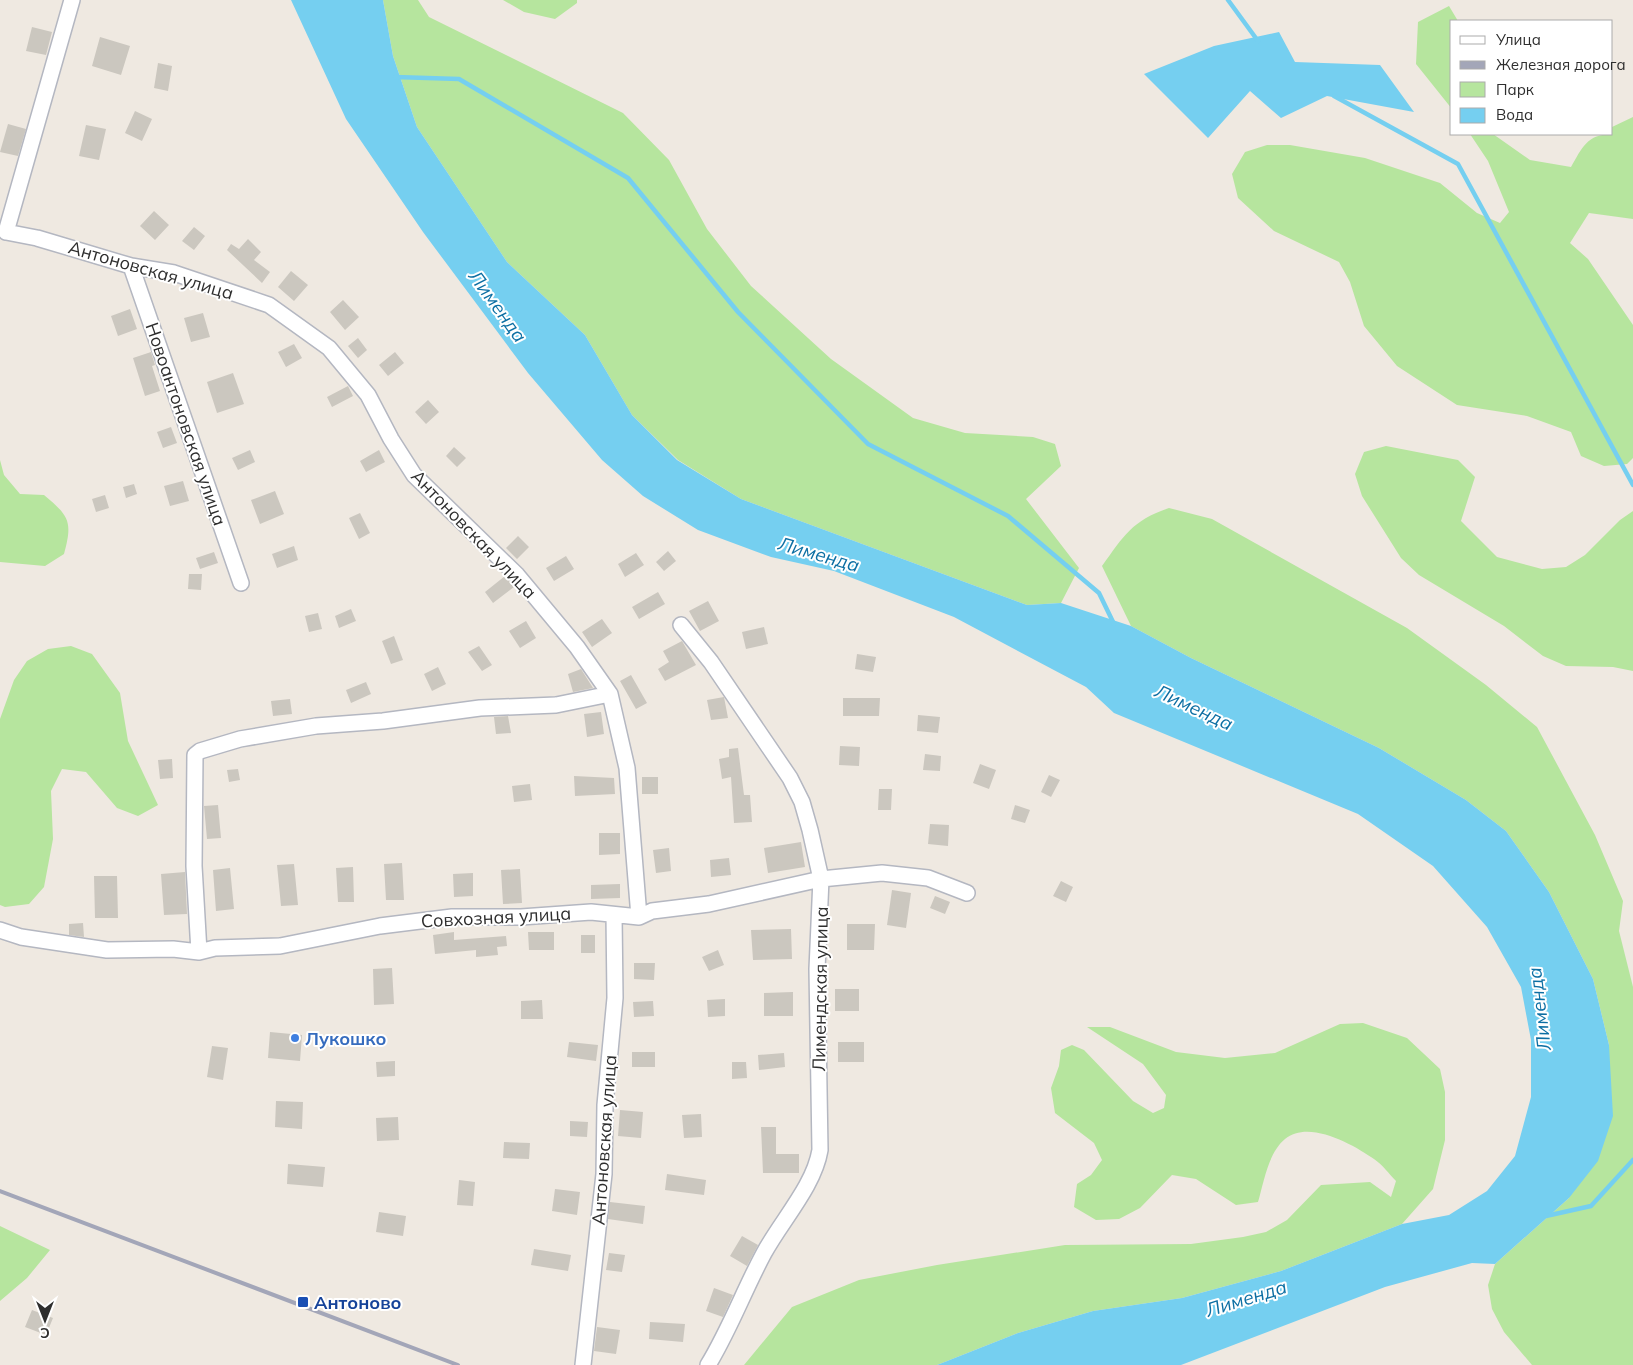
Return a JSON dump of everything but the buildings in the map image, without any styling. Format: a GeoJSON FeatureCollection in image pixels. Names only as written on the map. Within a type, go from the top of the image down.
{"type":"FeatureCollection","features":[{"type":"Feature","properties":{"kind":"street"},"geometry":{"type":"LineString","coordinates":[[3,234],[72,0]]}},
{"type":"Feature","properties":{"kind":"street","name":"Антоновская улица"},"geometry":{"type":"LineString","coordinates":[[3,234],[46,241],[131,266],[174,273],[269,305],[329,348],[368,395],[391,439],[414,475],[518,575],[577,647],[610,694],[627,768],[639,917]]}},
{"type":"Feature","properties":{"kind":"street","name":"Новоантоновская улица"},"geometry":{"type":"LineString","coordinates":[[131,266],[241,582]]}},
{"type":"Feature","properties":{"kind":"street","name":"Лимендская улица"},"geometry":{"type":"LineString","coordinates":[[681,625],[711,662],[790,778],[802,802],[821,879],[817,961],[820,1150],[818,1161],[812,1179],[766,1249],[708,1365]]}},
{"type":"Feature","properties":{"kind":"street"},"geometry":{"type":"LineString","coordinates":[[200,952],[194,866],[195,755],[200,751],[240,740],[316,726],[383,721],[480,708],[556,704],[610,694]]}},
{"type":"Feature","properties":{"kind":"street","name":"Совхозная улица"},"geometry":{"type":"LineString","coordinates":[[0,930],[21,937],[107,950],[172,948],[200,952],[215,948],[280,946],[380,926],[452,916],[521,916],[591,912],[639,917],[652,911],[709,904],[821,879],[882,873],[928,878],[967,893]]}},
{"type":"Feature","properties":{"kind":"street","name":"Антоновская улица"},"geometry":{"type":"LineString","coordinates":[[583,1365],[604,1174],[604,1106],[615,998],[614,915]]}},
{"type":"Feature","properties":{"kind":"street","name":"Совхозная улица"},"geometry":{"type":"LineString","coordinates":[[0,940],[21,937]]}},
{"type":"Feature","properties":{"kind":"green space"},"geometry":{"type":"Polygon","coordinates":[[[383,0],[418,0],[429,17],[623,113],[669,160],[707,229],[751,286],[831,359],[913,418],[965,433],[1033,437],[1055,444],[1061,466],[1026,499],[1079,568],[1061,603],[1027,605],[741,499],[678,460],[632,415],[585,335],[507,262],[417,127],[393,56],[383,0]]]}},
{"type":"Feature","properties":{"kind":"green space"},"geometry":{"type":"Polygon","coordinates":[[[503,0],[577,0],[577,3],[555,19],[524,12],[503,0]]]}},
{"type":"Feature","properties":{"kind":"green space"},"geometry":{"type":"Polygon","coordinates":[[[1449,6],[1457,20],[1450,20],[1450,106],[1416,64],[1418,22],[1449,6]]]}},
{"type":"Feature","properties":{"kind":"green space"},"geometry":{"type":"Polygon","coordinates":[[[1633,117],[1633,219],[1589,213],[1570,243],[1588,259],[1633,325],[1633,458],[1627,464],[1604,466],[1581,456],[1571,432],[1527,416],[1457,405],[1397,366],[1364,326],[1350,282],[1339,262],[1274,231],[1238,198],[1232,174],[1245,152],[1267,145],[1290,145],[1365,158],[1440,183],[1477,213],[1500,223],[1509,212],[1488,161],[1471,135],[1494,135],[1530,160],[1571,167],[1586,143],[1597,136],[1613,135],[1613,127],[1633,117]]]}},
{"type":"Feature","properties":{"kind":"green space"},"geometry":{"type":"Polygon","coordinates":[[[1386,446],[1458,460],[1475,477],[1461,521],[1497,557],[1542,569],[1566,567],[1585,555],[1620,520],[1633,511],[1633,671],[1613,667],[1566,666],[1543,656],[1504,626],[1419,575],[1401,558],[1362,496],[1355,474],[1364,452],[1386,446]]]}},
{"type":"Feature","properties":{"kind":"green space"},"geometry":{"type":"Polygon","coordinates":[[[0,460],[4,475],[20,494],[44,495],[59,508],[67,520],[68,534],[64,554],[45,566],[0,562],[0,460]]]}},
{"type":"Feature","properties":{"kind":"green space"},"geometry":{"type":"Polygon","coordinates":[[[1169,508],[1212,519],[1407,628],[1486,685],[1537,727],[1595,835],[1623,901],[1619,931],[1633,987],[1633,1365],[1532,1365],[1504,1332],[1492,1309],[1488,1285],[1495,1264],[1569,1198],[1609,1045],[1593,979],[1549,892],[1506,831],[1466,800],[1379,748],[1191,658],[1131,626],[1102,566],[1123,538],[1137,524],[1169,508]]]}},
{"type":"Feature","properties":{"kind":"green space"},"geometry":{"type":"Polygon","coordinates":[[[71,646],[92,654],[120,693],[128,741],[158,805],[138,816],[117,808],[86,772],[62,769],[51,791],[53,839],[44,887],[29,904],[5,907],[0,905],[0,719],[14,680],[27,661],[48,649],[71,646]]]}},
{"type":"Feature","properties":{"kind":"green space"},"geometry":{"type":"Polygon","coordinates":[[[1363,1023],[1407,1038],[1440,1069],[1445,1092],[1445,1140],[1433,1189],[1402,1224],[1281,1271],[1182,1298],[1093,1311],[1018,1333],[937,1365],[744,1365],[792,1307],[859,1280],[937,1265],[1065,1245],[1191,1244],[1243,1237],[1266,1232],[1287,1220],[1321,1185],[1370,1182],[1391,1197],[1396,1181],[1377,1161],[1355,1147],[1331,1136],[1306,1132],[1295,1134],[1285,1139],[1274,1152],[1267,1168],[1258,1202],[1236,1205],[1196,1179],[1172,1175],[1140,1208],[1119,1219],[1096,1220],[1074,1207],[1077,1184],[1091,1175],[1102,1160],[1094,1143],[1055,1113],[1051,1088],[1059,1066],[1061,1050],[1072,1045],[1084,1050],[1133,1101],[1153,1113],[1164,1108],[1166,1095],[1143,1064],[1087,1027],[1110,1027],[1176,1052],[1225,1058],[1275,1053],[1340,1024],[1363,1023]]]}},
{"type":"Feature","properties":{"kind":"green space"},"geometry":{"type":"Polygon","coordinates":[[[0,1226],[50,1250],[27,1278],[0,1301],[0,1226]]]}},
{"type":"Feature","properties":{"kind":"water","name":"Лименда"},"geometry":{"type":"Polygon","coordinates":[[[291,0],[383,0],[393,56],[417,127],[507,262],[585,335],[632,415],[677,460],[741,499],[1027,605],[1061,603],[1131,626],[1191,658],[1379,748],[1466,800],[1506,831],[1549,892],[1593,979],[1609,1045],[1613,1116],[1598,1161],[1569,1198],[1495,1264],[1472,1263],[1385,1287],[1181,1365],[937,1365],[1018,1333],[1093,1311],[1182,1298],[1281,1271],[1402,1224],[1449,1215],[1487,1191],[1515,1156],[1531,1097],[1531,1040],[1521,987],[1487,927],[1433,866],[1358,814],[1114,713],[1086,687],[954,617],[834,571],[771,557],[698,530],[643,496],[602,460],[528,373],[423,232],[346,119],[291,0]]]}},
{"type":"Feature","properties":{"kind":"water"},"geometry":{"type":"Polygon","coordinates":[[[1279,32],[1295,62],[1380,65],[1414,112],[1327,96],[1281,118],[1250,91],[1208,138],[1144,74],[1214,46],[1279,32]]]}},
{"type":"Feature","properties":{"kind":"waterway"},"geometry":{"type":"LineString","coordinates":[[1228,0],[1258,41]]}},
{"type":"Feature","properties":{"kind":"waterway"},"geometry":{"type":"LineString","coordinates":[[395,77],[459,79],[628,178],[738,312],[868,444],[1008,516],[1099,593],[1114,624]]}},
{"type":"Feature","properties":{"kind":"waterway"},"geometry":{"type":"LineString","coordinates":[[1334,96],[1458,164],[1633,485]]}},
{"type":"Feature","properties":{"kind":"waterway"},"geometry":{"type":"LineString","coordinates":[[1546,1216],[1591,1206],[1633,1160]]}},
{"type":"Feature","properties":{"kind":"railway"},"geometry":{"type":"LineString","coordinates":[[0,1191],[458,1365]]}},
{"type":"Feature","properties":{"kind":"place","name":"Лукошко"},"geometry":{"type":"Point","coordinates":[295,1038]}},
{"type":"Feature","properties":{"kind":"place","name":"Антоново"},"geometry":{"type":"Point","coordinates":[303,1302]}}]}
